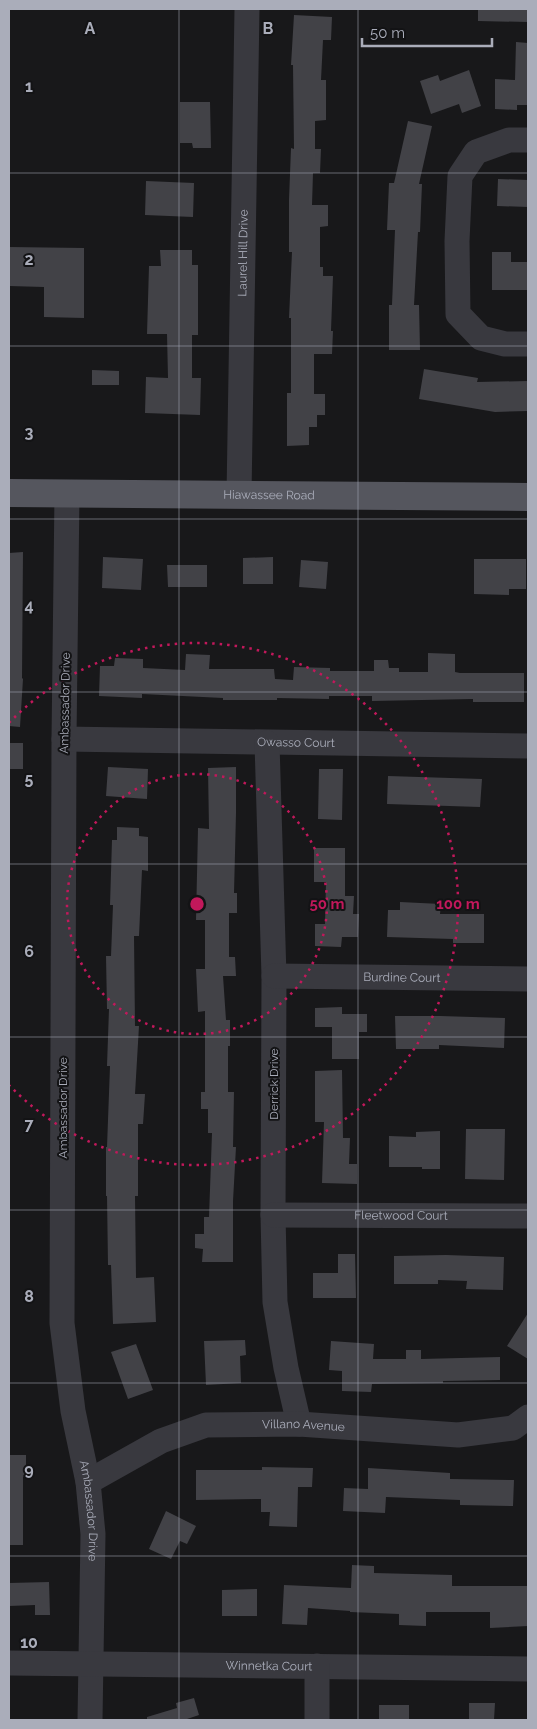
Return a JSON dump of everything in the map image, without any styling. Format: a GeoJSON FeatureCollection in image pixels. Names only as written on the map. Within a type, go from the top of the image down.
{"type":"FeatureCollection","features":[{"type":"Feature","properties":{"kind":"main road","name":"Hiawassee Road"},"geometry":{"type":"LineString","coordinates":[[9,493],[528,497]]}},
{"type":"Feature","properties":{"kind":"street","name":"Laurel Hill Drive"},"geometry":{"type":"LineString","coordinates":[[240,495],[247,9]]}},
{"type":"Feature","properties":{"kind":"street"},"geometry":{"type":"LineString","coordinates":[[528,140],[509,140],[476,152],[460,176],[457,241],[458,314],[481,338],[505,344],[528,344]]}},
{"type":"Feature","properties":{"kind":"street","name":"Ambassador Drive"},"geometry":{"type":"LineString","coordinates":[[67,493],[64,740],[62,1323],[73,1411],[88,1482],[93,1534],[90,1720]]}},
{"type":"Feature","properties":{"kind":"street","name":"Owasso Court"},"geometry":{"type":"LineString","coordinates":[[64,740],[528,746]]}},
{"type":"Feature","properties":{"kind":"street","name":"Derrick Drive"},"geometry":{"type":"LineString","coordinates":[[267,742],[274,976],[273,1215],[275,1302],[286,1368],[299,1424]]}},
{"type":"Feature","properties":{"kind":"street","name":"Burdine Court"},"geometry":{"type":"LineString","coordinates":[[274,976],[528,979]]}},
{"type":"Feature","properties":{"kind":"street","name":"Fleetwood Court"},"geometry":{"type":"LineString","coordinates":[[273,1215],[528,1216]]}},
{"type":"Feature","properties":{"kind":"street","name":"Villano Avenue"},"geometry":{"type":"LineString","coordinates":[[88,1482],[161,1441],[206,1425],[299,1424],[458,1435],[513,1428],[528,1417]]}},
{"type":"Feature","properties":{"kind":"street","name":"Winnetka Court"},"geometry":{"type":"LineString","coordinates":[[9,1663],[528,1670]]}},
{"type":"Feature","properties":{"kind":"street"},"geometry":{"type":"LineString","coordinates":[[317,1666],[317,1720]]}},
{"type":"Feature","properties":{"kind":"building"},"geometry":{"type":"Polygon","coordinates":[[[478,9],[528,9],[528,22],[478,21],[478,9]]]}},
{"type":"Feature","properties":{"kind":"building"},"geometry":{"type":"Polygon","coordinates":[[[294,15],[332,17],[331,40],[323,40],[321,80],[326,80],[326,120],[315,121],[315,149],[321,149],[320,173],[313,173],[312,205],[328,205],[328,226],[320,227],[320,267],[323,267],[323,276],[333,276],[331,331],[333,331],[332,354],[314,354],[314,394],[325,394],[325,415],[317,415],[317,427],[309,427],[309,445],[287,446],[287,393],[291,393],[291,318],[289,318],[292,252],[289,252],[289,200],[291,148],[294,149],[293,65],[291,65],[294,15]]]}},
{"type":"Feature","properties":{"kind":"building"},"geometry":{"type":"Polygon","coordinates":[[[516,42],[528,43],[528,105],[517,105],[517,110],[495,109],[495,79],[515,80],[516,42]]]}},
{"type":"Feature","properties":{"kind":"building"},"geometry":{"type":"Polygon","coordinates":[[[469,70],[481,106],[462,113],[459,104],[431,114],[420,81],[438,75],[440,81],[469,70]]]}},
{"type":"Feature","properties":{"kind":"building"},"geometry":{"type":"Polygon","coordinates":[[[180,102],[210,102],[211,148],[193,148],[192,143],[180,143],[180,102]]]}},
{"type":"Feature","properties":{"kind":"building"},"geometry":{"type":"Polygon","coordinates":[[[408,121],[432,126],[419,184],[422,184],[414,305],[419,305],[420,350],[389,350],[389,305],[392,305],[395,230],[387,230],[389,183],[394,183],[408,121]]]}},
{"type":"Feature","properties":{"kind":"building"},"geometry":{"type":"Polygon","coordinates":[[[498,179],[528,180],[528,207],[497,206],[498,179]]]}},
{"type":"Feature","properties":{"kind":"building"},"geometry":{"type":"Polygon","coordinates":[[[146,181],[194,183],[193,217],[145,215],[146,181]]]}},
{"type":"Feature","properties":{"kind":"building"},"geometry":{"type":"Polygon","coordinates":[[[9,247],[84,248],[84,318],[44,317],[44,287],[9,286],[9,247]]]}},
{"type":"Feature","properties":{"kind":"building"},"geometry":{"type":"Polygon","coordinates":[[[160,250],[192,250],[192,265],[198,265],[198,335],[192,335],[192,378],[201,378],[200,415],[145,413],[146,377],[168,378],[167,334],[147,334],[149,266],[161,266],[160,250]]]}},
{"type":"Feature","properties":{"kind":"building"},"geometry":{"type":"Polygon","coordinates":[[[492,252],[511,252],[511,262],[528,262],[528,290],[492,290],[492,252]]]}},
{"type":"Feature","properties":{"kind":"building"},"geometry":{"type":"Polygon","coordinates":[[[424,369],[478,378],[477,382],[528,381],[528,411],[495,412],[419,399],[424,369]]]}},
{"type":"Feature","properties":{"kind":"building"},"geometry":{"type":"Polygon","coordinates":[[[92,370],[119,371],[119,385],[92,385],[92,370]]]}},
{"type":"Feature","properties":{"kind":"building"},"geometry":{"type":"Polygon","coordinates":[[[23,552],[23,679],[20,727],[9,726],[9,553],[23,552]]]}},
{"type":"Feature","properties":{"kind":"building"},"geometry":{"type":"Polygon","coordinates":[[[103,557],[143,559],[141,590],[102,588],[103,557]]]}},
{"type":"Feature","properties":{"kind":"building"},"geometry":{"type":"Polygon","coordinates":[[[273,557],[273,584],[243,584],[243,558],[273,557]]]}},
{"type":"Feature","properties":{"kind":"building"},"geometry":{"type":"Polygon","coordinates":[[[474,559],[526,559],[526,589],[509,589],[509,595],[474,594],[474,559]]]}},
{"type":"Feature","properties":{"kind":"building"},"geometry":{"type":"Polygon","coordinates":[[[301,560],[328,562],[326,589],[299,587],[301,560]]]}},
{"type":"Feature","properties":{"kind":"building"},"geometry":{"type":"Polygon","coordinates":[[[167,565],[207,565],[207,587],[168,587],[167,565]]]}},
{"type":"Feature","properties":{"kind":"building"},"geometry":{"type":"Polygon","coordinates":[[[428,653],[455,654],[455,672],[524,673],[524,702],[473,702],[473,699],[372,701],[372,696],[329,696],[329,699],[223,700],[223,698],[142,694],[142,698],[99,696],[100,666],[114,666],[115,658],[143,659],[143,668],[185,670],[186,654],[210,655],[209,669],[274,669],[275,679],[293,680],[294,667],[330,668],[330,671],[374,671],[374,660],[388,660],[389,668],[399,668],[399,672],[428,672],[428,653]]]}},
{"type":"Feature","properties":{"kind":"building"},"geometry":{"type":"Polygon","coordinates":[[[9,743],[23,743],[23,769],[9,769],[9,743]]]}},
{"type":"Feature","properties":{"kind":"building"},"geometry":{"type":"Polygon","coordinates":[[[108,767],[148,769],[147,799],[106,796],[108,767]]]}},
{"type":"Feature","properties":{"kind":"building"},"geometry":{"type":"Polygon","coordinates":[[[236,767],[234,893],[237,893],[237,913],[229,913],[229,957],[235,957],[236,976],[223,976],[226,1020],[230,1020],[228,1092],[234,1092],[233,1147],[236,1147],[233,1201],[233,1262],[202,1262],[203,1249],[195,1248],[195,1234],[204,1234],[204,1217],[209,1217],[212,1133],[208,1133],[208,1109],[201,1109],[201,1092],[205,1092],[205,1011],[198,1012],[196,969],[205,969],[205,920],[196,920],[198,828],[209,829],[208,768],[236,767]]]}},
{"type":"Feature","properties":{"kind":"building"},"geometry":{"type":"Polygon","coordinates":[[[319,769],[343,769],[342,820],[318,819],[319,769]]]}},
{"type":"Feature","properties":{"kind":"building"},"geometry":{"type":"Polygon","coordinates":[[[388,776],[482,779],[480,807],[387,804],[388,776]]]}},
{"type":"Feature","properties":{"kind":"building"},"geometry":{"type":"Polygon","coordinates":[[[117,827],[139,828],[139,836],[148,837],[148,871],[142,870],[139,936],[134,936],[135,1026],[139,1026],[135,1094],[145,1094],[143,1124],[138,1124],[138,1196],[135,1196],[136,1278],[154,1277],[156,1322],[113,1324],[111,1265],[108,1265],[106,1196],[106,1147],[110,1066],[107,1066],[109,1009],[107,1009],[106,956],[111,956],[113,905],[110,905],[112,840],[117,840],[117,827]]]}},
{"type":"Feature","properties":{"kind":"building"},"geometry":{"type":"Polygon","coordinates":[[[314,848],[345,848],[345,896],[354,896],[353,914],[359,914],[358,937],[342,937],[341,947],[315,946],[315,924],[325,924],[326,882],[314,882],[314,848]]]}},
{"type":"Feature","properties":{"kind":"building"},"geometry":{"type":"Polygon","coordinates":[[[400,902],[441,904],[440,914],[484,914],[484,943],[453,943],[453,939],[387,937],[388,910],[400,910],[400,902]]]}},
{"type":"Feature","properties":{"kind":"building"},"geometry":{"type":"Polygon","coordinates":[[[342,1007],[342,1014],[367,1014],[367,1032],[359,1032],[359,1059],[332,1059],[332,1027],[315,1027],[315,1008],[342,1007]]]}},
{"type":"Feature","properties":{"kind":"building"},"geometry":{"type":"Polygon","coordinates":[[[395,1016],[505,1018],[504,1048],[439,1045],[439,1049],[396,1049],[395,1016]]]}},
{"type":"Feature","properties":{"kind":"building"},"geometry":{"type":"Polygon","coordinates":[[[342,1070],[343,1138],[350,1138],[349,1164],[357,1164],[357,1184],[322,1183],[324,1122],[315,1122],[315,1071],[342,1070]]]}},
{"type":"Feature","properties":{"kind":"building"},"geometry":{"type":"Polygon","coordinates":[[[466,1129],[505,1129],[504,1180],[465,1179],[466,1129]]]}},
{"type":"Feature","properties":{"kind":"building"},"geometry":{"type":"Polygon","coordinates":[[[440,1131],[440,1169],[389,1167],[389,1136],[416,1137],[416,1132],[440,1131]]]}},
{"type":"Feature","properties":{"kind":"building"},"geometry":{"type":"Polygon","coordinates":[[[338,1254],[355,1254],[356,1298],[313,1298],[313,1273],[338,1273],[338,1254]]]}},
{"type":"Feature","properties":{"kind":"building"},"geometry":{"type":"Polygon","coordinates":[[[394,1256],[504,1257],[503,1290],[466,1289],[467,1281],[438,1280],[438,1284],[394,1284],[394,1256]]]}},
{"type":"Feature","properties":{"kind":"building"},"geometry":{"type":"Polygon","coordinates":[[[528,1313],[528,1359],[507,1346],[528,1313]]]}},
{"type":"Feature","properties":{"kind":"building"},"geometry":{"type":"Polygon","coordinates":[[[245,1340],[246,1355],[240,1356],[241,1383],[206,1385],[204,1341],[245,1340]]]}},
{"type":"Feature","properties":{"kind":"building"},"geometry":{"type":"Polygon","coordinates":[[[331,1341],[374,1344],[373,1359],[406,1359],[406,1350],[421,1350],[421,1359],[500,1357],[500,1380],[372,1384],[371,1392],[342,1391],[342,1371],[329,1370],[331,1341]]]}},
{"type":"Feature","properties":{"kind":"building"},"geometry":{"type":"Polygon","coordinates":[[[136,1344],[153,1390],[128,1399],[111,1352],[136,1344]]]}},
{"type":"Feature","properties":{"kind":"building"},"geometry":{"type":"Polygon","coordinates":[[[9,1455],[26,1455],[26,1477],[23,1477],[23,1545],[9,1545],[9,1455]]]}},
{"type":"Feature","properties":{"kind":"building"},"geometry":{"type":"Polygon","coordinates":[[[262,1467],[313,1468],[312,1487],[298,1487],[297,1527],[269,1526],[270,1512],[261,1512],[261,1499],[196,1500],[196,1470],[262,1470],[262,1467]]]}},
{"type":"Feature","properties":{"kind":"building"},"geometry":{"type":"Polygon","coordinates":[[[368,1468],[450,1473],[450,1479],[514,1480],[513,1506],[460,1505],[460,1500],[386,1497],[385,1513],[343,1511],[344,1488],[368,1489],[368,1468]]]}},
{"type":"Feature","properties":{"kind":"building"},"geometry":{"type":"Polygon","coordinates":[[[166,1511],[196,1526],[187,1544],[180,1541],[171,1559],[149,1549],[166,1511]]]}},
{"type":"Feature","properties":{"kind":"building"},"geometry":{"type":"Polygon","coordinates":[[[352,1565],[374,1566],[374,1573],[452,1575],[452,1586],[528,1586],[528,1626],[490,1628],[490,1612],[426,1612],[426,1626],[399,1625],[399,1614],[308,1608],[307,1625],[282,1624],[284,1585],[351,1588],[352,1565]]]}},
{"type":"Feature","properties":{"kind":"building"},"geometry":{"type":"Polygon","coordinates":[[[49,1582],[50,1615],[35,1615],[35,1605],[9,1606],[9,1583],[49,1582]]]}},
{"type":"Feature","properties":{"kind":"building"},"geometry":{"type":"Polygon","coordinates":[[[257,1589],[257,1616],[222,1616],[222,1590],[257,1589]]]}},
{"type":"Feature","properties":{"kind":"building"},"geometry":{"type":"Polygon","coordinates":[[[194,1698],[199,1715],[184,1720],[147,1720],[147,1717],[177,1708],[176,1703],[194,1698]]]}},
{"type":"Feature","properties":{"kind":"building"},"geometry":{"type":"Polygon","coordinates":[[[469,1703],[495,1703],[494,1720],[469,1720],[469,1703]]]}},
{"type":"Feature","properties":{"kind":"building"},"geometry":{"type":"Polygon","coordinates":[[[379,1705],[409,1705],[409,1720],[379,1720],[379,1705]]]}}]}
